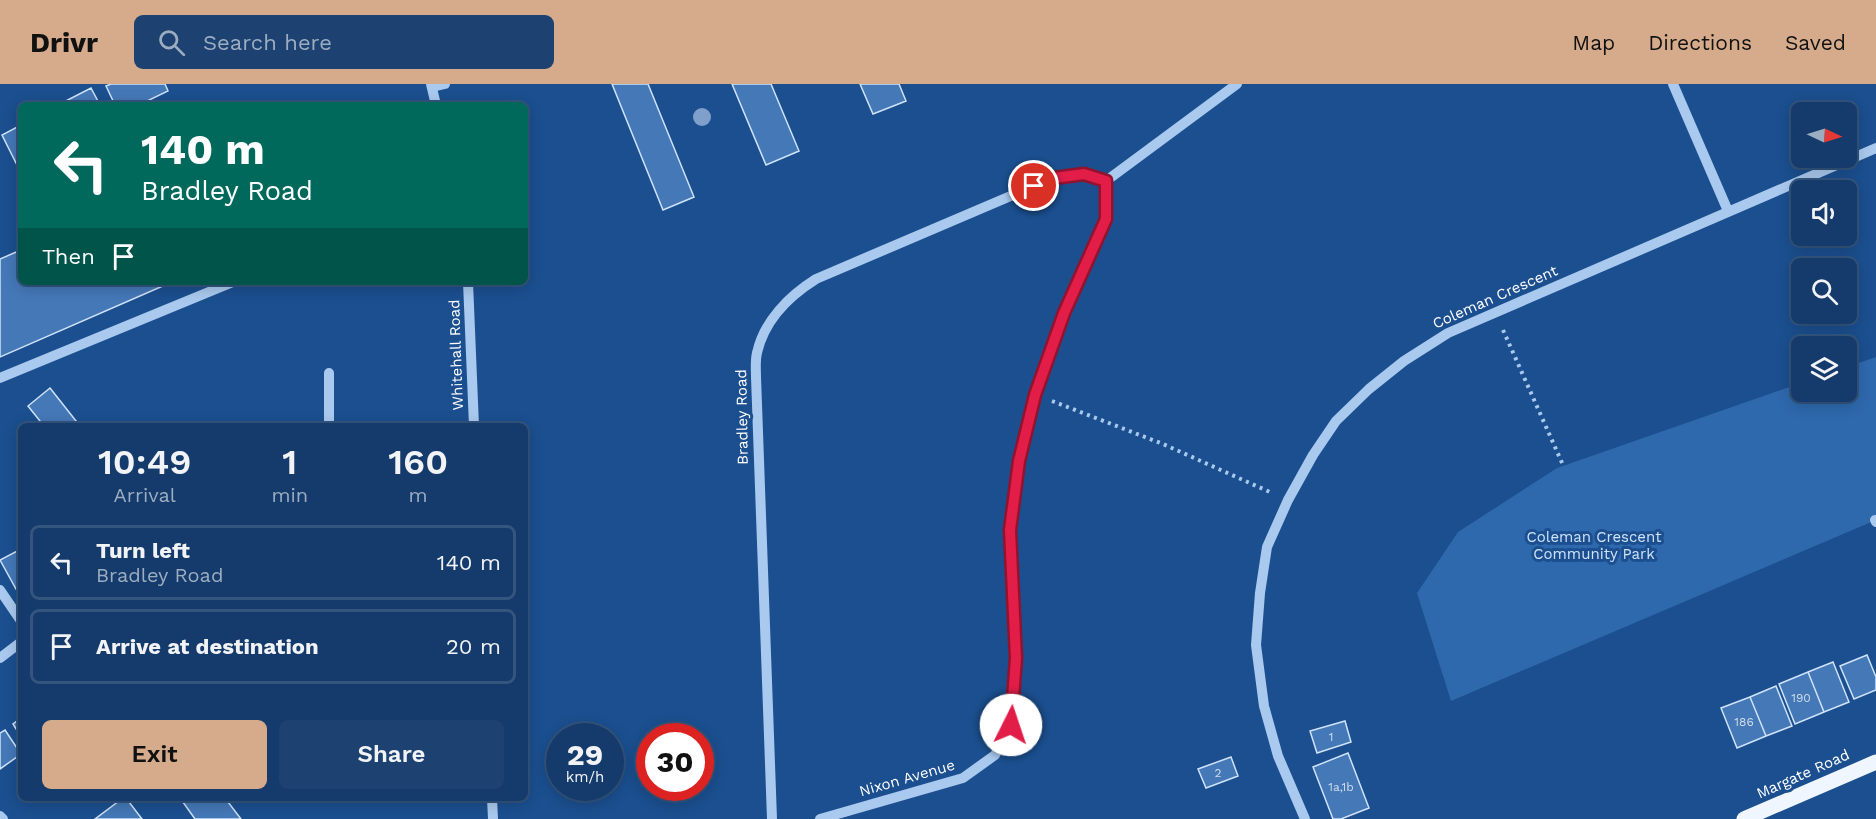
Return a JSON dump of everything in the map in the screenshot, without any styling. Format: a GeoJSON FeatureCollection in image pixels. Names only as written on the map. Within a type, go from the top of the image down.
{"type":"FeatureCollection","features":[{"type":"Feature","properties":{"kind":"main road","name":"Margate Road"},"geometry":{"type":"LineString","coordinates":[[1744,819],[1764,815],[1876,762]]}},
{"type":"Feature","properties":{"kind":"street"},"geometry":{"type":"LineString","coordinates":[[435,102],[432,86],[445,84]]}},
{"type":"Feature","properties":{"kind":"street"},"geometry":{"type":"LineString","coordinates":[[1106,181],[1237,84]]}},
{"type":"Feature","properties":{"kind":"street"},"geometry":{"type":"LineString","coordinates":[[1673,84],[1728,211]]}},
{"type":"Feature","properties":{"kind":"street","name":"Coleman Crescent"},"geometry":{"type":"LineString","coordinates":[[1305,819],[1278,756],[1264,706],[1256,645],[1260,593],[1268,547],[1288,500],[1313,455],[1336,422],[1369,389],[1404,361],[1448,333],[1876,148]]}},
{"type":"Feature","properties":{"kind":"street","name":"Bradley Road"},"geometry":{"type":"LineString","coordinates":[[772,819],[756,377],[756,354],[769,323],[796,292],[816,279],[1034,186],[1054,178],[1084,174],[1106,181]]}},
{"type":"Feature","properties":{"kind":"street","name":"Nixon Avenue"},"geometry":{"type":"LineString","coordinates":[[820,819],[963,778],[995,755],[1011,725],[1016,658],[1010,530],[1019,461],[1035,395],[1064,313],[1106,219],[1106,181]]}},
{"type":"Feature","properties":{"kind":"street"},"geometry":{"type":"LineString","coordinates":[[0,378],[226,285]]}},
{"type":"Feature","properties":{"kind":"street","name":"Whitehall Road"},"geometry":{"type":"LineString","coordinates":[[468,285],[474,423]]}},
{"type":"Feature","properties":{"kind":"street"},"geometry":{"type":"LineString","coordinates":[[329,373],[329,423]]}},
{"type":"Feature","properties":{"kind":"street"},"geometry":{"type":"LineString","coordinates":[[0,590],[18,617]]}},
{"type":"Feature","properties":{"kind":"street"},"geometry":{"type":"LineString","coordinates":[[0,658],[18,644]]}},
{"type":"Feature","properties":{"kind":"street"},"geometry":{"type":"LineString","coordinates":[[492,801],[493,819]]}},
{"type":"Feature","properties":{"kind":"street"},"geometry":{"type":"LineString","coordinates":[[0,816],[3,819]]}},
{"type":"Feature","properties":{"kind":"path"},"geometry":{"type":"LineString","coordinates":[[1495,312],[1563,465]]}},
{"type":"Feature","properties":{"kind":"path"},"geometry":{"type":"LineString","coordinates":[[1035,395],[1163,444],[1288,500]]}},
{"type":"Feature","properties":{"kind":"green space","name":"Coleman Crescent Community Park"},"geometry":{"type":"Polygon","coordinates":[[[1876,357],[1876,520],[1451,701],[1417,593],[1458,532],[1557,468],[1791,386],[1791,402],[1857,402],[1857,364],[1876,357]]]}},
{"type":"Feature","properties":{"kind":"building"},"geometry":{"type":"Polygon","coordinates":[[[111,84],[165,84],[168,91],[145,102],[114,102],[106,86],[111,84]]]}},
{"type":"Feature","properties":{"kind":"building"},"geometry":{"type":"Polygon","coordinates":[[[612,84],[648,84],[694,197],[663,210],[612,84]]]}},
{"type":"Feature","properties":{"kind":"building"},"geometry":{"type":"Polygon","coordinates":[[[732,84],[771,84],[799,151],[766,165],[732,84]]]}},
{"type":"Feature","properties":{"kind":"building"},"geometry":{"type":"Polygon","coordinates":[[[860,84],[899,84],[906,101],[873,114],[860,84]]]}},
{"type":"Feature","properties":{"kind":"building"},"geometry":{"type":"Polygon","coordinates":[[[91,88],[98,102],[64,102],[91,88]]]}},
{"type":"Feature","properties":{"kind":"building"},"geometry":{"type":"Polygon","coordinates":[[[18,127],[18,164],[17,165],[2,135],[18,127]]]}},
{"type":"Feature","properties":{"kind":"building"},"geometry":{"type":"Polygon","coordinates":[[[18,251],[18,285],[165,285],[0,357],[0,259],[18,251]]]}},
{"type":"Feature","properties":{"kind":"building"},"geometry":{"type":"Polygon","coordinates":[[[50,388],[78,423],[42,423],[28,406],[50,388]]]}},
{"type":"Feature","properties":{"kind":"building"},"geometry":{"type":"Polygon","coordinates":[[[18,551],[18,588],[16,589],[0,560],[18,551]]]}},
{"type":"Feature","properties":{"kind":"building"},"geometry":{"type":"Polygon","coordinates":[[[1867,655],[1876,677],[1876,690],[1854,699],[1840,666],[1867,655]]]}},
{"type":"Feature","properties":{"kind":"building"},"geometry":{"type":"Polygon","coordinates":[[[1833,662],[1849,702],[1824,712],[1808,672],[1833,662]]]}},
{"type":"Feature","properties":{"kind":"building"},"geometry":{"type":"Polygon","coordinates":[[[1808,672],[1824,712],[1795,724],[1779,684],[1808,672]]]}},
{"type":"Feature","properties":{"kind":"building"},"geometry":{"type":"Polygon","coordinates":[[[1776,686],[1792,726],[1766,736],[1750,697],[1776,686]]]}},
{"type":"Feature","properties":{"kind":"building"},"geometry":{"type":"Polygon","coordinates":[[[1750,697],[1766,736],[1737,748],[1721,708],[1750,697]]]}},
{"type":"Feature","properties":{"kind":"building"},"geometry":{"type":"Polygon","coordinates":[[[18,720],[18,732],[13,724],[18,720]]]}},
{"type":"Feature","properties":{"kind":"building"},"geometry":{"type":"Polygon","coordinates":[[[1345,721],[1351,742],[1317,753],[1310,731],[1345,721]]]}},
{"type":"Feature","properties":{"kind":"building"},"geometry":{"type":"Polygon","coordinates":[[[5,730],[18,750],[18,756],[0,769],[0,733],[5,730]]]}},
{"type":"Feature","properties":{"kind":"building"},"geometry":{"type":"Polygon","coordinates":[[[1348,753],[1369,808],[1341,819],[1333,819],[1313,767],[1348,753]]]}},
{"type":"Feature","properties":{"kind":"building"},"geometry":{"type":"Polygon","coordinates":[[[1231,757],[1238,776],[1206,788],[1198,769],[1231,757]]]}},
{"type":"Feature","properties":{"kind":"building"},"geometry":{"type":"Polygon","coordinates":[[[119,801],[128,801],[142,819],[95,819],[119,801]]]}},
{"type":"Feature","properties":{"kind":"building"},"geometry":{"type":"Polygon","coordinates":[[[182,801],[227,801],[241,819],[195,819],[182,801]]]}},
{"type":"Feature","properties":{"kind":"route"},"geometry":{"type":"LineString","coordinates":[[1011,725],[1016,658],[1010,530],[1019,461],[1035,395],[1064,313],[1106,219],[1106,181],[1084,174],[1054,178],[1034,186]]}}]}
